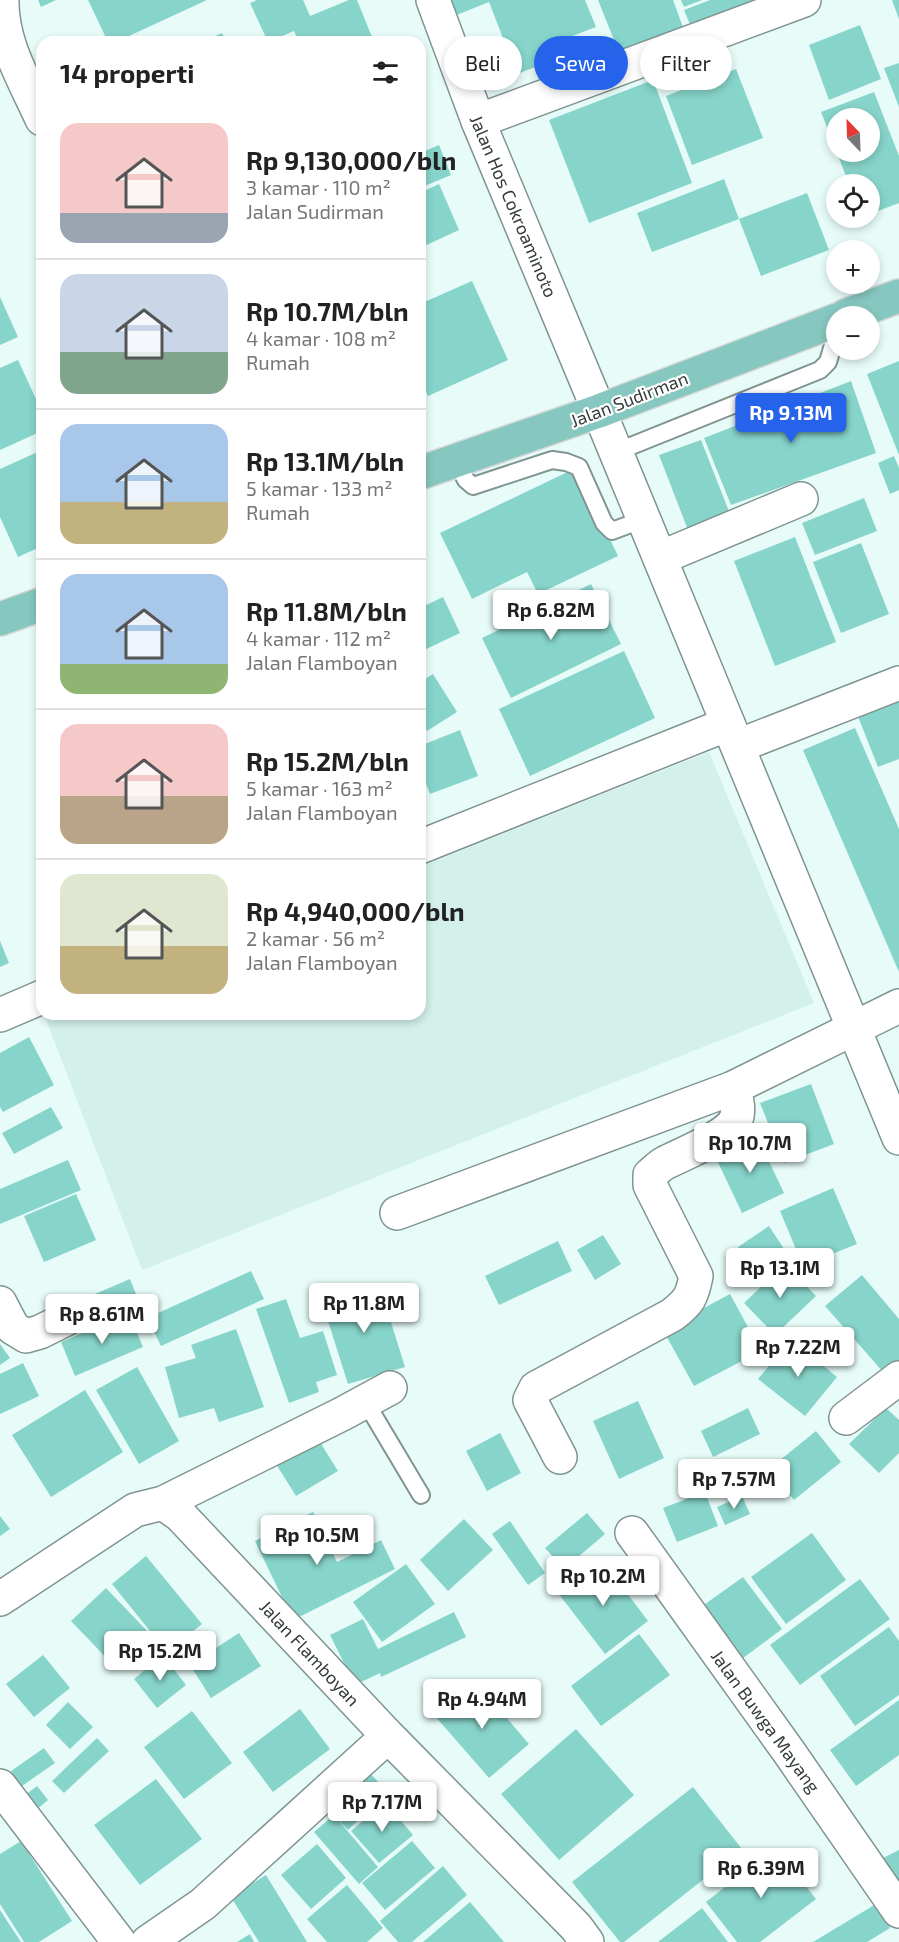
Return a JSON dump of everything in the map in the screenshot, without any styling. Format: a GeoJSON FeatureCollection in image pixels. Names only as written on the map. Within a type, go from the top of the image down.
{"type":"FeatureCollection","features":[{"type":"Feature","properties":{"kind":"main road"},"geometry":{"type":"LineString","coordinates":[[872,306],[899,296]]}},
{"type":"Feature","properties":{"kind":"main road","name":"Jalan Sudirman"},"geometry":{"type":"LineString","coordinates":[[426,471],[599,411],[826,324]]}},
{"type":"Feature","properties":{"kind":"main road"},"geometry":{"type":"LineString","coordinates":[[0,619],[36,606]]}},
{"type":"Feature","properties":{"kind":"street"},"geometry":{"type":"LineString","coordinates":[[2,0],[1,17],[9,47],[36,106]]}},
{"type":"Feature","properties":{"kind":"street","name":"Jalan Hos Cokroaminoto"},"geometry":{"type":"LineString","coordinates":[[433,0],[478,121],[899,1138]]}},
{"type":"Feature","properties":{"kind":"street"},"geometry":{"type":"LineString","coordinates":[[478,121],[804,0]]}},
{"type":"Feature","properties":{"kind":"street"},"geometry":{"type":"LineString","coordinates":[[660,558],[801,499]]}},
{"type":"Feature","properties":{"kind":"street"},"geometry":{"type":"LineString","coordinates":[[426,845],[733,735],[899,683]]}},
{"type":"Feature","properties":{"kind":"street"},"geometry":{"type":"LineString","coordinates":[[0,1015],[36,1000]]}},
{"type":"Feature","properties":{"kind":"street"},"geometry":{"type":"LineString","coordinates":[[397,1213],[733,1088],[855,1030],[899,1006]]}},
{"type":"Feature","properties":{"kind":"street"},"geometry":{"type":"LineString","coordinates":[[560,1457],[530,1400],[536,1388],[672,1315],[690,1301],[696,1276],[650,1185],[650,1175],[662,1164],[732,1127],[737,1117],[738,1105],[733,1088]]}},
{"type":"Feature","properties":{"kind":"street"},"geometry":{"type":"LineString","coordinates":[[0,1303],[13,1328],[26,1336],[40,1332],[68,1318]]}},
{"type":"Feature","properties":{"kind":"street"},"geometry":{"type":"LineString","coordinates":[[846,1418],[899,1378]]}},
{"type":"Feature","properties":{"kind":"street"},"geometry":{"type":"LineString","coordinates":[[0,1599],[135,1510],[163,1503],[378,1394]]}},
{"type":"Feature","properties":{"kind":"street","name":"Jalan Flamboyan"},"geometry":{"type":"LineString","coordinates":[[163,1503],[180,1515],[574,1937]]}},
{"type":"Feature","properties":{"kind":"street","name":"Jalan Buwga Mayang"},"geometry":{"type":"LineString","coordinates":[[632,1533],[789,1752],[899,1911]]}},
{"type":"Feature","properties":{"kind":"street"},"geometry":{"type":"LineString","coordinates":[[148,1942],[203,1904],[388,1736]]}},
{"type":"Feature","properties":{"kind":"street"},"geometry":{"type":"LineString","coordinates":[[0,1785],[119,1942]]}},
{"type":"Feature","properties":{"kind":"lane"},"geometry":{"type":"LineString","coordinates":[[616,452],[820,370],[829,360]]}},
{"type":"Feature","properties":{"kind":"lane"},"geometry":{"type":"LineString","coordinates":[[456,461],[466,480],[473,486],[552,460],[566,462],[579,467],[604,523],[612,531],[644,519]]}},
{"type":"Feature","properties":{"kind":"lane"},"geometry":{"type":"LineString","coordinates":[[378,1394],[421,1495]]}},
{"type":"Feature","properties":{"kind":"shaded area"},"geometry":{"type":"Polygon","coordinates":[[[709,752],[814,1003],[142,1270],[46,1020],[426,1020],[426,865],[709,752]]]}},
{"type":"Feature","properties":{"kind":"building"},"geometry":{"type":"Polygon","coordinates":[[[38,0],[56,0],[41,7],[38,0]]]}},
{"type":"Feature","properties":{"kind":"building"},"geometry":{"type":"Polygon","coordinates":[[[88,0],[207,0],[129,36],[105,36],[88,0]]]}},
{"type":"Feature","properties":{"kind":"building"},"geometry":{"type":"Polygon","coordinates":[[[257,0],[303,0],[310,16],[349,0],[357,0],[372,36],[296,36],[294,31],[282,36],[265,36],[250,3],[257,0]]]}},
{"type":"Feature","properties":{"kind":"building"},"geometry":{"type":"Polygon","coordinates":[[[442,0],[585,0],[596,27],[572,36],[534,36],[534,68],[522,72],[522,36],[502,36],[489,2],[449,18],[442,0]]]}},
{"type":"Feature","properties":{"kind":"building"},"geometry":{"type":"Polygon","coordinates":[[[598,0],[673,0],[684,30],[669,36],[640,36],[640,47],[628,52],[628,36],[612,36],[598,0]]]}},
{"type":"Feature","properties":{"kind":"building"},"geometry":{"type":"Polygon","coordinates":[[[681,0],[702,0],[684,7],[681,0]]]}},
{"type":"Feature","properties":{"kind":"building"},"geometry":{"type":"Polygon","coordinates":[[[710,0],[759,0],[691,27],[684,10],[710,0]]]}},
{"type":"Feature","properties":{"kind":"building"},"geometry":{"type":"Polygon","coordinates":[[[892,0],[899,0],[899,19],[892,0]]]}},
{"type":"Feature","properties":{"kind":"building"},"geometry":{"type":"Polygon","coordinates":[[[860,25],[881,79],[829,100],[809,45],[860,25]]]}},
{"type":"Feature","properties":{"kind":"building"},"geometry":{"type":"Polygon","coordinates":[[[899,63],[899,107],[884,68],[899,63]]]}},
{"type":"Feature","properties":{"kind":"building"},"geometry":{"type":"Polygon","coordinates":[[[736,69],[763,138],[692,165],[666,96],[682,90],[732,90],[732,71],[736,69]]]}},
{"type":"Feature","properties":{"kind":"building"},"geometry":{"type":"Polygon","coordinates":[[[640,85],[640,90],[657,90],[692,183],[589,223],[549,120],[640,85]]]}},
{"type":"Feature","properties":{"kind":"building"},"geometry":{"type":"Polygon","coordinates":[[[874,92],[899,156],[899,203],[880,210],[880,174],[845,174],[840,162],[880,162],[880,108],[832,108],[874,92]]]}},
{"type":"Feature","properties":{"kind":"building"},"geometry":{"type":"Polygon","coordinates":[[[826,110],[826,125],[821,112],[826,110]]]}},
{"type":"Feature","properties":{"kind":"building"},"geometry":{"type":"Polygon","coordinates":[[[439,145],[451,175],[426,185],[426,150],[439,145]]]}},
{"type":"Feature","properties":{"kind":"building"},"geometry":{"type":"Polygon","coordinates":[[[724,179],[739,219],[652,252],[637,213],[724,179]]]}},
{"type":"Feature","properties":{"kind":"building"},"geometry":{"type":"Polygon","coordinates":[[[439,184],[459,230],[426,245],[426,190],[439,184]]]}},
{"type":"Feature","properties":{"kind":"building"},"geometry":{"type":"Polygon","coordinates":[[[807,193],[826,242],[826,251],[761,276],[739,219],[807,193]]]}},
{"type":"Feature","properties":{"kind":"building"},"geometry":{"type":"Polygon","coordinates":[[[472,281],[508,360],[428,396],[426,391],[426,301],[472,281]]]}},
{"type":"Feature","properties":{"kind":"building"},"geometry":{"type":"Polygon","coordinates":[[[0,297],[18,337],[0,345],[0,297]]]}},
{"type":"Feature","properties":{"kind":"building"},"geometry":{"type":"Polygon","coordinates":[[[18,360],[36,399],[36,434],[0,450],[0,368],[18,360]]]}},
{"type":"Feature","properties":{"kind":"building"},"geometry":{"type":"Polygon","coordinates":[[[899,361],[899,455],[867,374],[899,361]]]}},
{"type":"Feature","properties":{"kind":"building"},"geometry":{"type":"Polygon","coordinates":[[[851,381],[876,453],[731,505],[704,438],[851,381]]]}},
{"type":"Feature","properties":{"kind":"building"},"geometry":{"type":"Polygon","coordinates":[[[701,440],[730,514],[688,530],[659,455],[701,440]]]}},
{"type":"Feature","properties":{"kind":"building"},"geometry":{"type":"Polygon","coordinates":[[[36,453],[36,549],[18,557],[0,517],[0,469],[36,453]]]}},
{"type":"Feature","properties":{"kind":"building"},"geometry":{"type":"Polygon","coordinates":[[[894,456],[899,468],[899,490],[890,494],[878,463],[894,456]]]}},
{"type":"Feature","properties":{"kind":"building"},"geometry":{"type":"Polygon","coordinates":[[[576,468],[618,556],[538,594],[527,572],[472,599],[440,533],[576,468]]]}},
{"type":"Feature","properties":{"kind":"building"},"geometry":{"type":"Polygon","coordinates":[[[864,498],[877,531],[815,555],[802,523],[864,498]]]}},
{"type":"Feature","properties":{"kind":"building"},"geometry":{"type":"Polygon","coordinates":[[[795,537],[836,642],[775,666],[734,561],[795,537]]]}},
{"type":"Feature","properties":{"kind":"building"},"geometry":{"type":"Polygon","coordinates":[[[861,543],[889,614],[841,633],[813,562],[861,543]]]}},
{"type":"Feature","properties":{"kind":"building"},"geometry":{"type":"Polygon","coordinates":[[[591,584],[621,644],[511,698],[482,638],[591,584]]]}},
{"type":"Feature","properties":{"kind":"building"},"geometry":{"type":"Polygon","coordinates":[[[443,597],[460,633],[426,649],[426,605],[443,597]]]}},
{"type":"Feature","properties":{"kind":"building"},"geometry":{"type":"Polygon","coordinates":[[[624,651],[655,718],[530,776],[499,709],[624,651]]]}},
{"type":"Feature","properties":{"kind":"building"},"geometry":{"type":"Polygon","coordinates":[[[433,674],[457,712],[427,731],[426,729],[426,678],[433,674]]]}},
{"type":"Feature","properties":{"kind":"building"},"geometry":{"type":"Polygon","coordinates":[[[899,697],[899,759],[878,767],[857,714],[899,697]]]}},
{"type":"Feature","properties":{"kind":"building"},"geometry":{"type":"Polygon","coordinates":[[[855,728],[899,829],[899,972],[803,750],[855,728]]]}},
{"type":"Feature","properties":{"kind":"building"},"geometry":{"type":"Polygon","coordinates":[[[460,730],[478,776],[430,794],[426,784],[426,744],[460,730]]]}},
{"type":"Feature","properties":{"kind":"building"},"geometry":{"type":"Polygon","coordinates":[[[0,941],[9,963],[0,967],[0,941]]]}},
{"type":"Feature","properties":{"kind":"building"},"geometry":{"type":"Polygon","coordinates":[[[29,1037],[54,1085],[3,1112],[0,1107],[0,1053],[29,1037]]]}},
{"type":"Feature","properties":{"kind":"building"},"geometry":{"type":"Polygon","coordinates":[[[811,1084],[834,1144],[784,1163],[760,1103],[811,1084]]]}},
{"type":"Feature","properties":{"kind":"building"},"geometry":{"type":"Polygon","coordinates":[[[51,1107],[63,1128],[14,1154],[2,1133],[51,1107]]]}},
{"type":"Feature","properties":{"kind":"building"},"geometry":{"type":"Polygon","coordinates":[[[757,1136],[784,1193],[742,1213],[715,1156],[757,1136]]]}},
{"type":"Feature","properties":{"kind":"building"},"geometry":{"type":"Polygon","coordinates":[[[68,1160],[81,1190],[0,1224],[0,1189],[68,1160]]]}},
{"type":"Feature","properties":{"kind":"building"},"geometry":{"type":"Polygon","coordinates":[[[833,1188],[857,1244],[803,1266],[780,1211],[833,1188]]]}},
{"type":"Feature","properties":{"kind":"building"},"geometry":{"type":"Polygon","coordinates":[[[76,1194],[96,1240],[44,1262],[24,1216],[76,1194]]]}},
{"type":"Feature","properties":{"kind":"building"},"geometry":{"type":"Polygon","coordinates":[[[769,1226],[788,1255],[756,1276],[738,1247],[769,1226]]]}},
{"type":"Feature","properties":{"kind":"building"},"geometry":{"type":"Polygon","coordinates":[[[603,1235],[621,1264],[595,1280],[577,1250],[603,1235]]]}},
{"type":"Feature","properties":{"kind":"building"},"geometry":{"type":"Polygon","coordinates":[[[558,1241],[572,1271],[499,1305],[485,1276],[558,1241]]]}},
{"type":"Feature","properties":{"kind":"building"},"geometry":{"type":"Polygon","coordinates":[[[785,1264],[816,1296],[775,1335],[744,1303],[785,1264]]]}},
{"type":"Feature","properties":{"kind":"building"},"geometry":{"type":"Polygon","coordinates":[[[251,1271],[264,1299],[161,1346],[147,1318],[251,1271]]]}},
{"type":"Feature","properties":{"kind":"building"},"geometry":{"type":"Polygon","coordinates":[[[862,1275],[899,1319],[899,1360],[884,1373],[825,1306],[862,1275]]]}},
{"type":"Feature","properties":{"kind":"building"},"geometry":{"type":"Polygon","coordinates":[[[130,1279],[138,1299],[75,1325],[67,1306],[130,1279]]]}},
{"type":"Feature","properties":{"kind":"building"},"geometry":{"type":"Polygon","coordinates":[[[379,1284],[405,1367],[348,1384],[322,1302],[379,1284]]]}},
{"type":"Feature","properties":{"kind":"building"},"geometry":{"type":"Polygon","coordinates":[[[730,1294],[761,1351],[694,1386],[663,1330],[730,1294]]]}},
{"type":"Feature","properties":{"kind":"building"},"geometry":{"type":"Polygon","coordinates":[[[286,1299],[300,1338],[323,1331],[337,1375],[316,1382],[319,1392],[289,1403],[256,1309],[286,1299]]]}},
{"type":"Feature","properties":{"kind":"building"},"geometry":{"type":"Polygon","coordinates":[[[129,1313],[143,1347],[75,1376],[61,1342],[129,1313]]]}},
{"type":"Feature","properties":{"kind":"building"},"geometry":{"type":"Polygon","coordinates":[[[236,1329],[264,1407],[219,1422],[214,1408],[179,1418],[165,1367],[196,1358],[191,1345],[236,1329]]]}},
{"type":"Feature","properties":{"kind":"building"},"geometry":{"type":"Polygon","coordinates":[[[791,1339],[837,1377],[805,1416],[758,1379],[791,1339]]]}},
{"type":"Feature","properties":{"kind":"building"},"geometry":{"type":"Polygon","coordinates":[[[0,1344],[10,1358],[0,1365],[0,1344]]]}},
{"type":"Feature","properties":{"kind":"building"},"geometry":{"type":"Polygon","coordinates":[[[23,1363],[39,1396],[0,1414],[0,1374],[23,1363]]]}},
{"type":"Feature","properties":{"kind":"building"},"geometry":{"type":"Polygon","coordinates":[[[137,1367],[179,1441],[139,1464],[96,1390],[137,1367]]]}},
{"type":"Feature","properties":{"kind":"building"},"geometry":{"type":"Polygon","coordinates":[[[85,1390],[123,1452],[51,1497],[12,1435],[85,1390]]]}},
{"type":"Feature","properties":{"kind":"building"},"geometry":{"type":"Polygon","coordinates":[[[638,1401],[664,1458],[619,1479],[593,1421],[638,1401]]]}},
{"type":"Feature","properties":{"kind":"building"},"geometry":{"type":"Polygon","coordinates":[[[748,1408],[760,1434],[713,1457],[701,1431],[748,1408]]]}},
{"type":"Feature","properties":{"kind":"building"},"geometry":{"type":"Polygon","coordinates":[[[886,1408],[899,1420],[899,1453],[879,1473],[849,1444],[886,1408]]]}},
{"type":"Feature","properties":{"kind":"building"},"geometry":{"type":"Polygon","coordinates":[[[816,1431],[841,1462],[794,1500],[769,1469],[816,1431]]]}},
{"type":"Feature","properties":{"kind":"building"},"geometry":{"type":"Polygon","coordinates":[[[500,1433],[521,1473],[487,1491],[466,1451],[500,1433]]]}},
{"type":"Feature","properties":{"kind":"building"},"geometry":{"type":"Polygon","coordinates":[[[318,1439],[338,1471],[296,1496],[276,1464],[318,1439]]]}},
{"type":"Feature","properties":{"kind":"building"},"geometry":{"type":"Polygon","coordinates":[[[705,1492],[718,1526],[677,1542],[663,1508],[705,1492]]]}},
{"type":"Feature","properties":{"kind":"building"},"geometry":{"type":"Polygon","coordinates":[[[742,1496],[750,1514],[725,1525],[717,1507],[742,1496]]]}},
{"type":"Feature","properties":{"kind":"building"},"geometry":{"type":"Polygon","coordinates":[[[313,1512],[337,1562],[381,1540],[395,1569],[293,1620],[255,1541],[313,1512]]]}},
{"type":"Feature","properties":{"kind":"building"},"geometry":{"type":"Polygon","coordinates":[[[587,1513],[605,1534],[564,1569],[545,1548],[587,1513]]]}},
{"type":"Feature","properties":{"kind":"building"},"geometry":{"type":"Polygon","coordinates":[[[0,1516],[10,1529],[0,1536],[0,1516]]]}},
{"type":"Feature","properties":{"kind":"building"},"geometry":{"type":"Polygon","coordinates":[[[464,1519],[493,1550],[448,1591],[420,1560],[464,1519]]]}},
{"type":"Feature","properties":{"kind":"building"},"geometry":{"type":"Polygon","coordinates":[[[510,1521],[545,1573],[528,1585],[492,1534],[510,1521]]]}},
{"type":"Feature","properties":{"kind":"building"},"geometry":{"type":"Polygon","coordinates":[[[812,1533],[846,1580],[786,1624],[751,1577],[812,1533]]]}},
{"type":"Feature","properties":{"kind":"building"},"geometry":{"type":"Polygon","coordinates":[[[146,1556],[202,1624],[167,1652],[112,1584],[146,1556]]]}},
{"type":"Feature","properties":{"kind":"building"},"geometry":{"type":"Polygon","coordinates":[[[602,1560],[648,1621],[605,1654],[558,1593],[602,1560]]]}},
{"type":"Feature","properties":{"kind":"building"},"geometry":{"type":"Polygon","coordinates":[[[406,1564],[435,1604],[382,1642],[353,1602],[406,1564]]]}},
{"type":"Feature","properties":{"kind":"building"},"geometry":{"type":"Polygon","coordinates":[[[743,1577],[782,1629],[739,1661],[701,1607],[743,1577]]]}},
{"type":"Feature","properties":{"kind":"building"},"geometry":{"type":"Polygon","coordinates":[[[860,1579],[890,1619],[800,1685],[770,1645],[860,1579]]]}},
{"type":"Feature","properties":{"kind":"building"},"geometry":{"type":"Polygon","coordinates":[[[106,1588],[151,1635],[116,1668],[71,1621],[106,1588]]]}},
{"type":"Feature","properties":{"kind":"building"},"geometry":{"type":"Polygon","coordinates":[[[454,1612],[466,1637],[381,1677],[380,1673],[355,1685],[330,1635],[363,1619],[378,1649],[454,1612]]]}},
{"type":"Feature","properties":{"kind":"building"},"geometry":{"type":"Polygon","coordinates":[[[889,1627],[899,1641],[899,1695],[855,1726],[820,1676],[889,1627]]]}},
{"type":"Feature","properties":{"kind":"building"},"geometry":{"type":"Polygon","coordinates":[[[239,1633],[261,1666],[211,1698],[190,1665],[239,1633]]]}},
{"type":"Feature","properties":{"kind":"building"},"geometry":{"type":"Polygon","coordinates":[[[639,1634],[670,1675],[601,1726],[571,1686],[639,1634]]]}},
{"type":"Feature","properties":{"kind":"building"},"geometry":{"type":"Polygon","coordinates":[[[43,1655],[70,1688],[34,1717],[6,1684],[43,1655]]]}},
{"type":"Feature","properties":{"kind":"building"},"geometry":{"type":"Polygon","coordinates":[[[163,1655],[186,1685],[157,1708],[134,1679],[163,1655]]]}},
{"type":"Feature","properties":{"kind":"building"},"geometry":{"type":"Polygon","coordinates":[[[475,1681],[529,1744],[489,1778],[435,1716],[475,1681]]]}},
{"type":"Feature","properties":{"kind":"building"},"geometry":{"type":"Polygon","coordinates":[[[899,1700],[899,1755],[856,1786],[830,1750],[899,1700]]]}},
{"type":"Feature","properties":{"kind":"building"},"geometry":{"type":"Polygon","coordinates":[[[68,1702],[93,1727],[70,1749],[46,1725],[68,1702]]]}},
{"type":"Feature","properties":{"kind":"building"},"geometry":{"type":"Polygon","coordinates":[[[300,1709],[330,1749],[273,1792],[243,1752],[300,1709]]]}},
{"type":"Feature","properties":{"kind":"building"},"geometry":{"type":"Polygon","coordinates":[[[192,1711],[232,1763],[184,1799],[144,1747],[192,1711]]]}},
{"type":"Feature","properties":{"kind":"building"},"geometry":{"type":"Polygon","coordinates":[[[576,1729],[634,1795],[559,1860],[501,1794],[576,1729]]]}},
{"type":"Feature","properties":{"kind":"building"},"geometry":{"type":"Polygon","coordinates":[[[97,1738],[109,1751],[64,1793],[52,1781],[97,1738]]]}},
{"type":"Feature","properties":{"kind":"building"},"geometry":{"type":"Polygon","coordinates":[[[44,1748],[55,1763],[22,1786],[11,1771],[44,1748]]]}},
{"type":"Feature","properties":{"kind":"building"},"geometry":{"type":"Polygon","coordinates":[[[362,1765],[388,1792],[348,1830],[322,1802],[362,1765]]]}},
{"type":"Feature","properties":{"kind":"building"},"geometry":{"type":"Polygon","coordinates":[[[156,1779],[202,1839],[140,1885],[94,1825],[156,1779]]]}},
{"type":"Feature","properties":{"kind":"building"},"geometry":{"type":"Polygon","coordinates":[[[37,1786],[48,1800],[31,1814],[20,1799],[37,1786]]]}},
{"type":"Feature","properties":{"kind":"building"},"geometry":{"type":"Polygon","coordinates":[[[693,1787],[742,1849],[624,1942],[620,1942],[572,1882],[693,1787]]]}},
{"type":"Feature","properties":{"kind":"building"},"geometry":{"type":"Polygon","coordinates":[[[385,1802],[413,1835],[379,1863],[351,1831],[385,1802]]]}},
{"type":"Feature","properties":{"kind":"building"},"geometry":{"type":"Polygon","coordinates":[[[334,1815],[378,1867],[359,1884],[314,1832],[334,1815]]]}},
{"type":"Feature","properties":{"kind":"building"},"geometry":{"type":"Polygon","coordinates":[[[21,1841],[72,1921],[39,1942],[24,1942],[0,1904],[0,1854],[21,1841]]]}},
{"type":"Feature","properties":{"kind":"building"},"geometry":{"type":"Polygon","coordinates":[[[412,1841],[435,1868],[385,1910],[362,1883],[412,1841]]]}},
{"type":"Feature","properties":{"kind":"building"},"geometry":{"type":"Polygon","coordinates":[[[317,1844],[346,1878],[311,1909],[281,1875],[317,1844]]]}},
{"type":"Feature","properties":{"kind":"building"},"geometry":{"type":"Polygon","coordinates":[[[775,1848],[816,1899],[760,1942],[737,1942],[706,1902],[775,1848]]]}},
{"type":"Feature","properties":{"kind":"building"},"geometry":{"type":"Polygon","coordinates":[[[899,1850],[899,1901],[879,1860],[899,1850]]]}},
{"type":"Feature","properties":{"kind":"building"},"geometry":{"type":"Polygon","coordinates":[[[443,1866],[467,1895],[412,1942],[398,1942],[380,1921],[443,1866]]]}},
{"type":"Feature","properties":{"kind":"building"},"geometry":{"type":"Polygon","coordinates":[[[266,1875],[307,1942],[259,1942],[231,1897],[266,1875]]]}},
{"type":"Feature","properties":{"kind":"building"},"geometry":{"type":"Polygon","coordinates":[[[347,1885],[383,1928],[367,1942],[327,1942],[307,1919],[347,1885]]]}},
{"type":"Feature","properties":{"kind":"building"},"geometry":{"type":"Polygon","coordinates":[[[470,1902],[504,1942],[423,1942],[470,1902]]]}},
{"type":"Feature","properties":{"kind":"building"},"geometry":{"type":"Polygon","coordinates":[[[876,1904],[890,1928],[867,1942],[813,1942],[876,1904]]]}},
{"type":"Feature","properties":{"kind":"building"},"geometry":{"type":"Polygon","coordinates":[[[702,1908],[728,1942],[658,1942],[702,1908]]]}},
{"type":"Feature","properties":{"kind":"building"},"geometry":{"type":"Polygon","coordinates":[[[0,1910],[21,1942],[0,1942],[0,1910]]]}},
{"type":"Feature","properties":{"kind":"building"},"geometry":{"type":"Polygon","coordinates":[[[250,1934],[254,1942],[237,1942],[250,1934]]]}}]}
